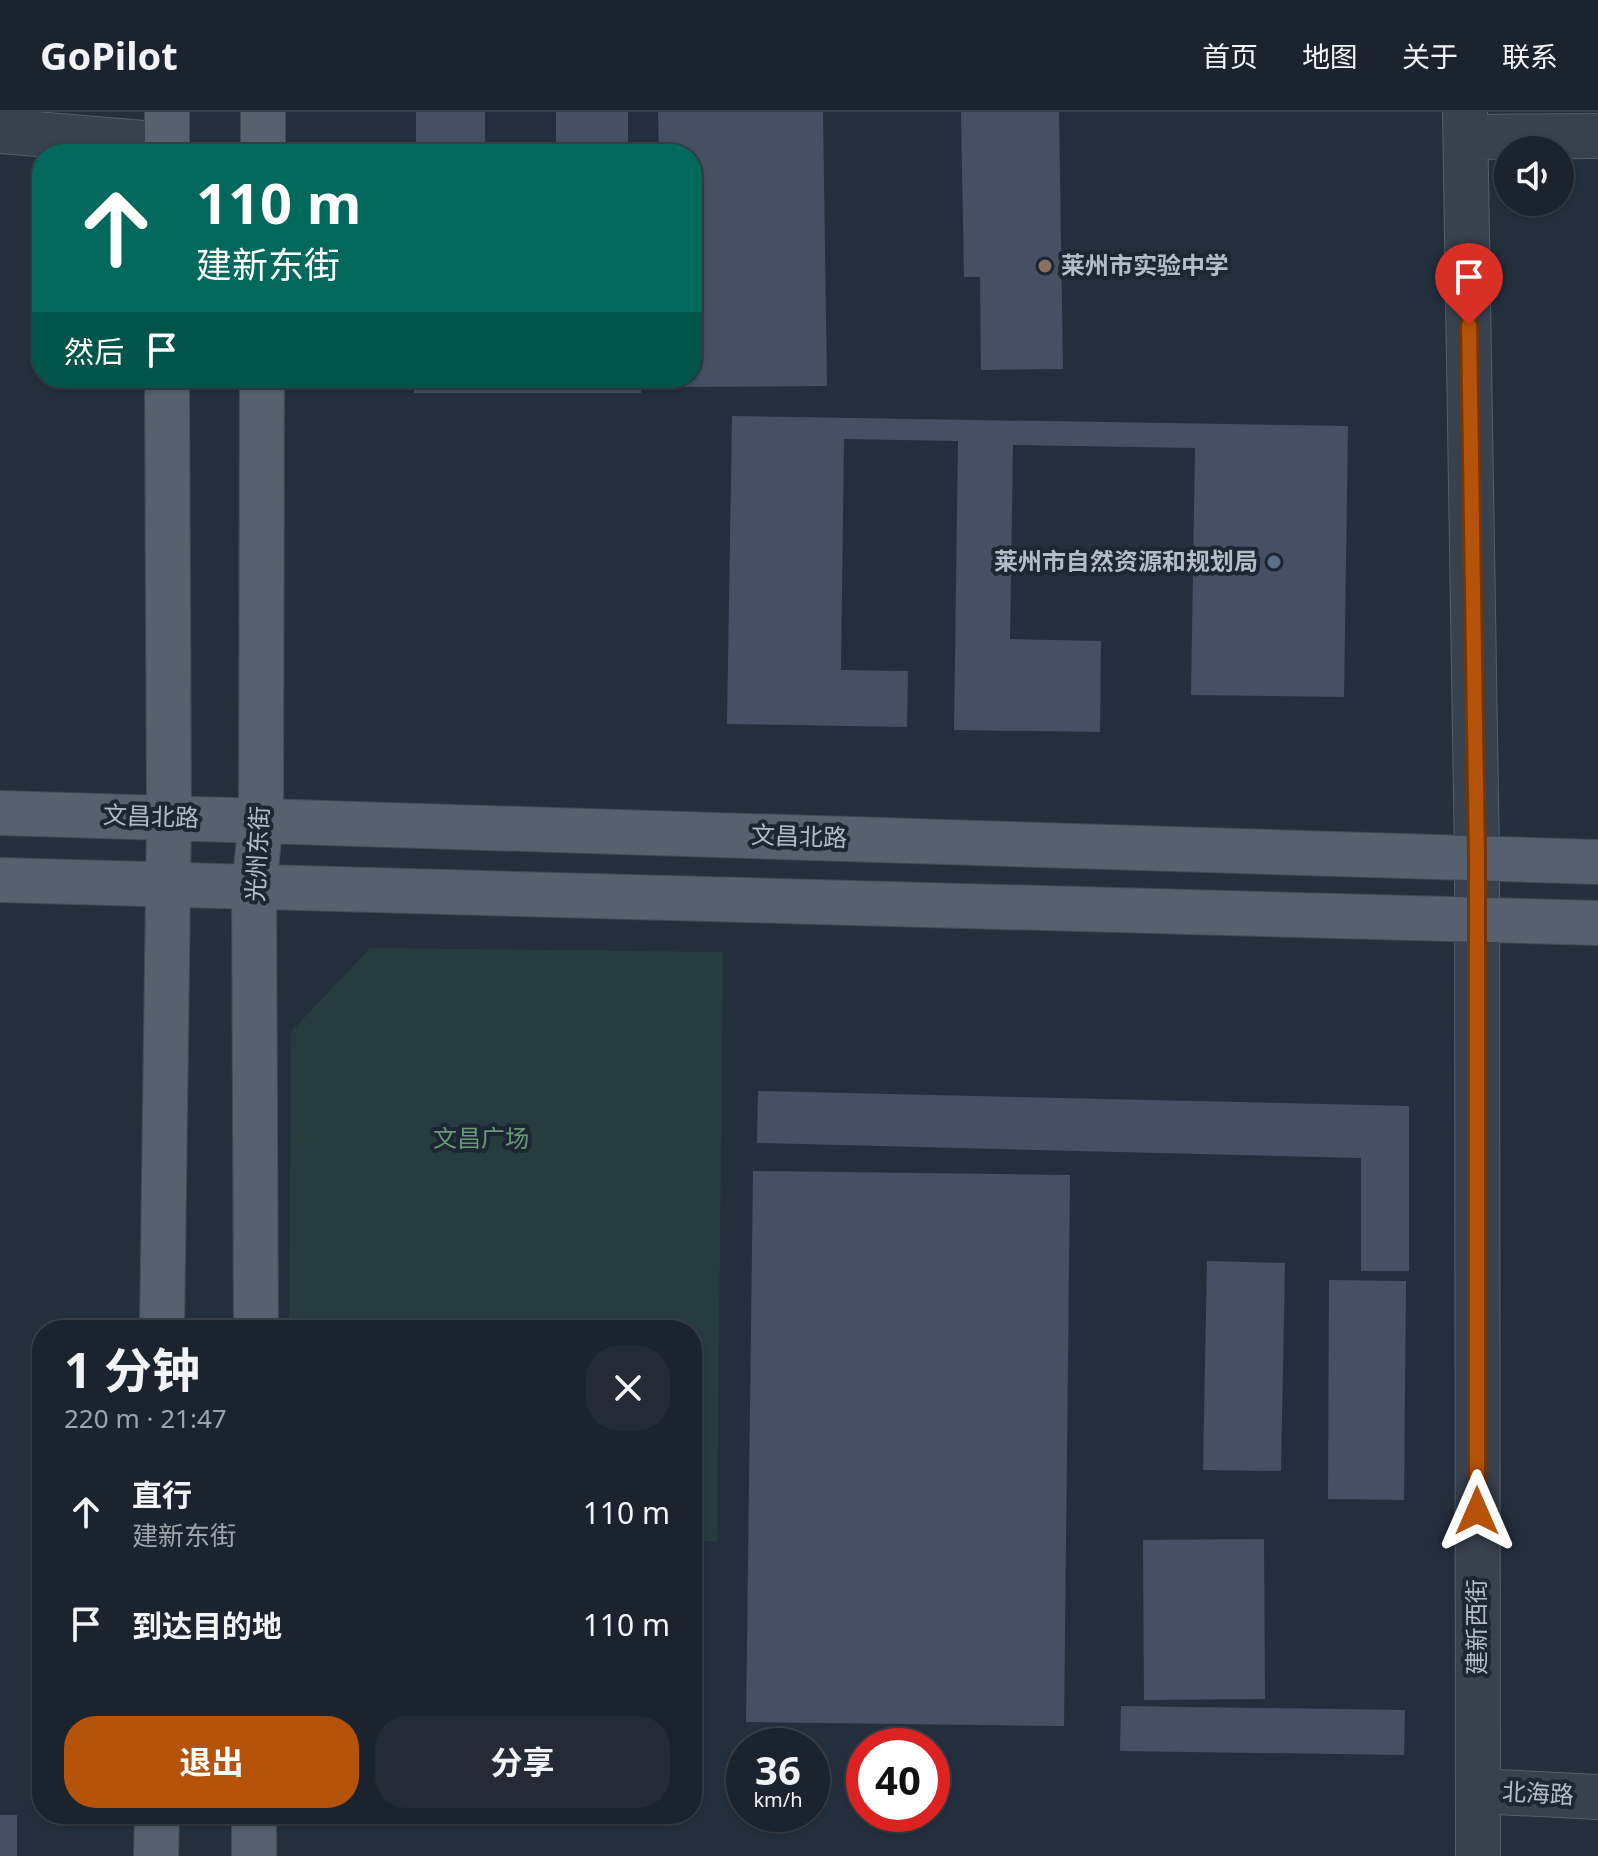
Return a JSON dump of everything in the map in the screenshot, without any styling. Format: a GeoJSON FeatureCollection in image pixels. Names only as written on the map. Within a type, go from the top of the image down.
{"type":"FeatureCollection","features":[{"type":"Feature","properties":{"kind":"main road"},"geometry":{"type":"LineString","coordinates":[[263,112],[263,144]]}},
{"type":"Feature","properties":{"kind":"main road"},"geometry":{"type":"LineString","coordinates":[[162,1320],[169,818],[167,388]]}},
{"type":"Feature","properties":{"kind":"main road","name":"光州东街"},"geometry":{"type":"LineString","coordinates":[[256,1320],[254,887],[261,821],[262,388]]}},
{"type":"Feature","properties":{"kind":"main road","name":"文昌北路"},"geometry":{"type":"LineString","coordinates":[[0,813],[1598,862]]}},
{"type":"Feature","properties":{"kind":"main road"},"geometry":{"type":"LineString","coordinates":[[0,880],[1598,923]]}},
{"type":"Feature","properties":{"kind":"main road"},"geometry":{"type":"LineString","coordinates":[[156,1856],[157,1824]]}},
{"type":"Feature","properties":{"kind":"main road"},"geometry":{"type":"LineString","coordinates":[[254,1824],[254,1856]]}},
{"type":"Feature","properties":{"kind":"street"},"geometry":{"type":"LineString","coordinates":[[1466,124],[1598,136]]}},
{"type":"Feature","properties":{"kind":"street","name":"建新西街"},"geometry":{"type":"LineString","coordinates":[[1466,124],[1477,858],[1478,1856]]}},
{"type":"Feature","properties":{"kind":"street"},"geometry":{"type":"LineString","coordinates":[[0,131],[167,137]]}},
{"type":"Feature","properties":{"kind":"street","name":"北海路"},"geometry":{"type":"LineString","coordinates":[[1478,1791],[1598,1797]]}},
{"type":"Feature","properties":{"kind":"green space","name":"文昌广场"},"geometry":{"type":"Polygon","coordinates":[[[370,948],[723,952],[717,1541],[702,1541],[702,1320],[289,1320],[291,1032],[370,948]]]}},
{"type":"Feature","properties":{"kind":"building"},"geometry":{"type":"Polygon","coordinates":[[[416,112],[485,112],[485,144],[416,144],[416,112]]]}},
{"type":"Feature","properties":{"kind":"building"},"geometry":{"type":"Polygon","coordinates":[[[556,112],[628,112],[628,144],[556,144],[556,112]]]}},
{"type":"Feature","properties":{"kind":"building"},"geometry":{"type":"Polygon","coordinates":[[[658,112],[823,112],[827,386],[702,387],[702,144],[659,144],[658,112]]]}},
{"type":"Feature","properties":{"kind":"building"},"geometry":{"type":"Polygon","coordinates":[[[961,112],[1059,112],[1063,369],[981,370],[980,277],[964,277],[961,112]]]}},
{"type":"Feature","properties":{"kind":"building"},"geometry":{"type":"Polygon","coordinates":[[[414,388],[641,388],[641,393],[414,393],[414,388]]]}},
{"type":"Feature","properties":{"kind":"building","name":"莱州市自然资源和规划局"},"geometry":{"type":"Polygon","coordinates":[[[732,416],[1348,426],[1344,697],[1191,695],[1195,448],[1013,445],[1010,639],[1101,641],[1100,732],[954,730],[958,441],[844,439],[841,670],[908,671],[907,727],[727,724],[732,416]]]}},
{"type":"Feature","properties":{"kind":"building"},"geometry":{"type":"Polygon","coordinates":[[[758,1091],[1409,1106],[1409,1271],[1361,1271],[1361,1158],[757,1143],[758,1091]]]}},
{"type":"Feature","properties":{"kind":"building"},"geometry":{"type":"Polygon","coordinates":[[[753,1171],[1070,1175],[1064,1726],[746,1722],[753,1171]]]}},
{"type":"Feature","properties":{"kind":"building"},"geometry":{"type":"Polygon","coordinates":[[[1207,1261],[1285,1263],[1281,1471],[1203,1470],[1207,1261]]]}},
{"type":"Feature","properties":{"kind":"building"},"geometry":{"type":"Polygon","coordinates":[[[1329,1280],[1406,1281],[1404,1500],[1328,1499],[1329,1280]]]}},
{"type":"Feature","properties":{"kind":"building"},"geometry":{"type":"Polygon","coordinates":[[[1264,1539],[1265,1699],[1144,1700],[1143,1540],[1264,1539]]]}},
{"type":"Feature","properties":{"kind":"building"},"geometry":{"type":"Polygon","coordinates":[[[1121,1706],[1405,1710],[1404,1755],[1120,1751],[1121,1706]]]}},
{"type":"Feature","properties":{"kind":"building"},"geometry":{"type":"Polygon","coordinates":[[[0,1815],[17,1815],[17,1856],[0,1856],[0,1815]]]}},
{"type":"Feature","properties":{"kind":"place","name":"莱州市实验中学"},"geometry":{"type":"Point","coordinates":[1045,266]}},
{"type":"Feature","properties":{"kind":"place","name":"莱州市自然资源和规划局"},"geometry":{"type":"Point","coordinates":[1274,562]}},
{"type":"Feature","properties":{"kind":"route"},"geometry":{"type":"LineString","coordinates":[[1469,325],[1477,858],[1477,1511]]}}]}
